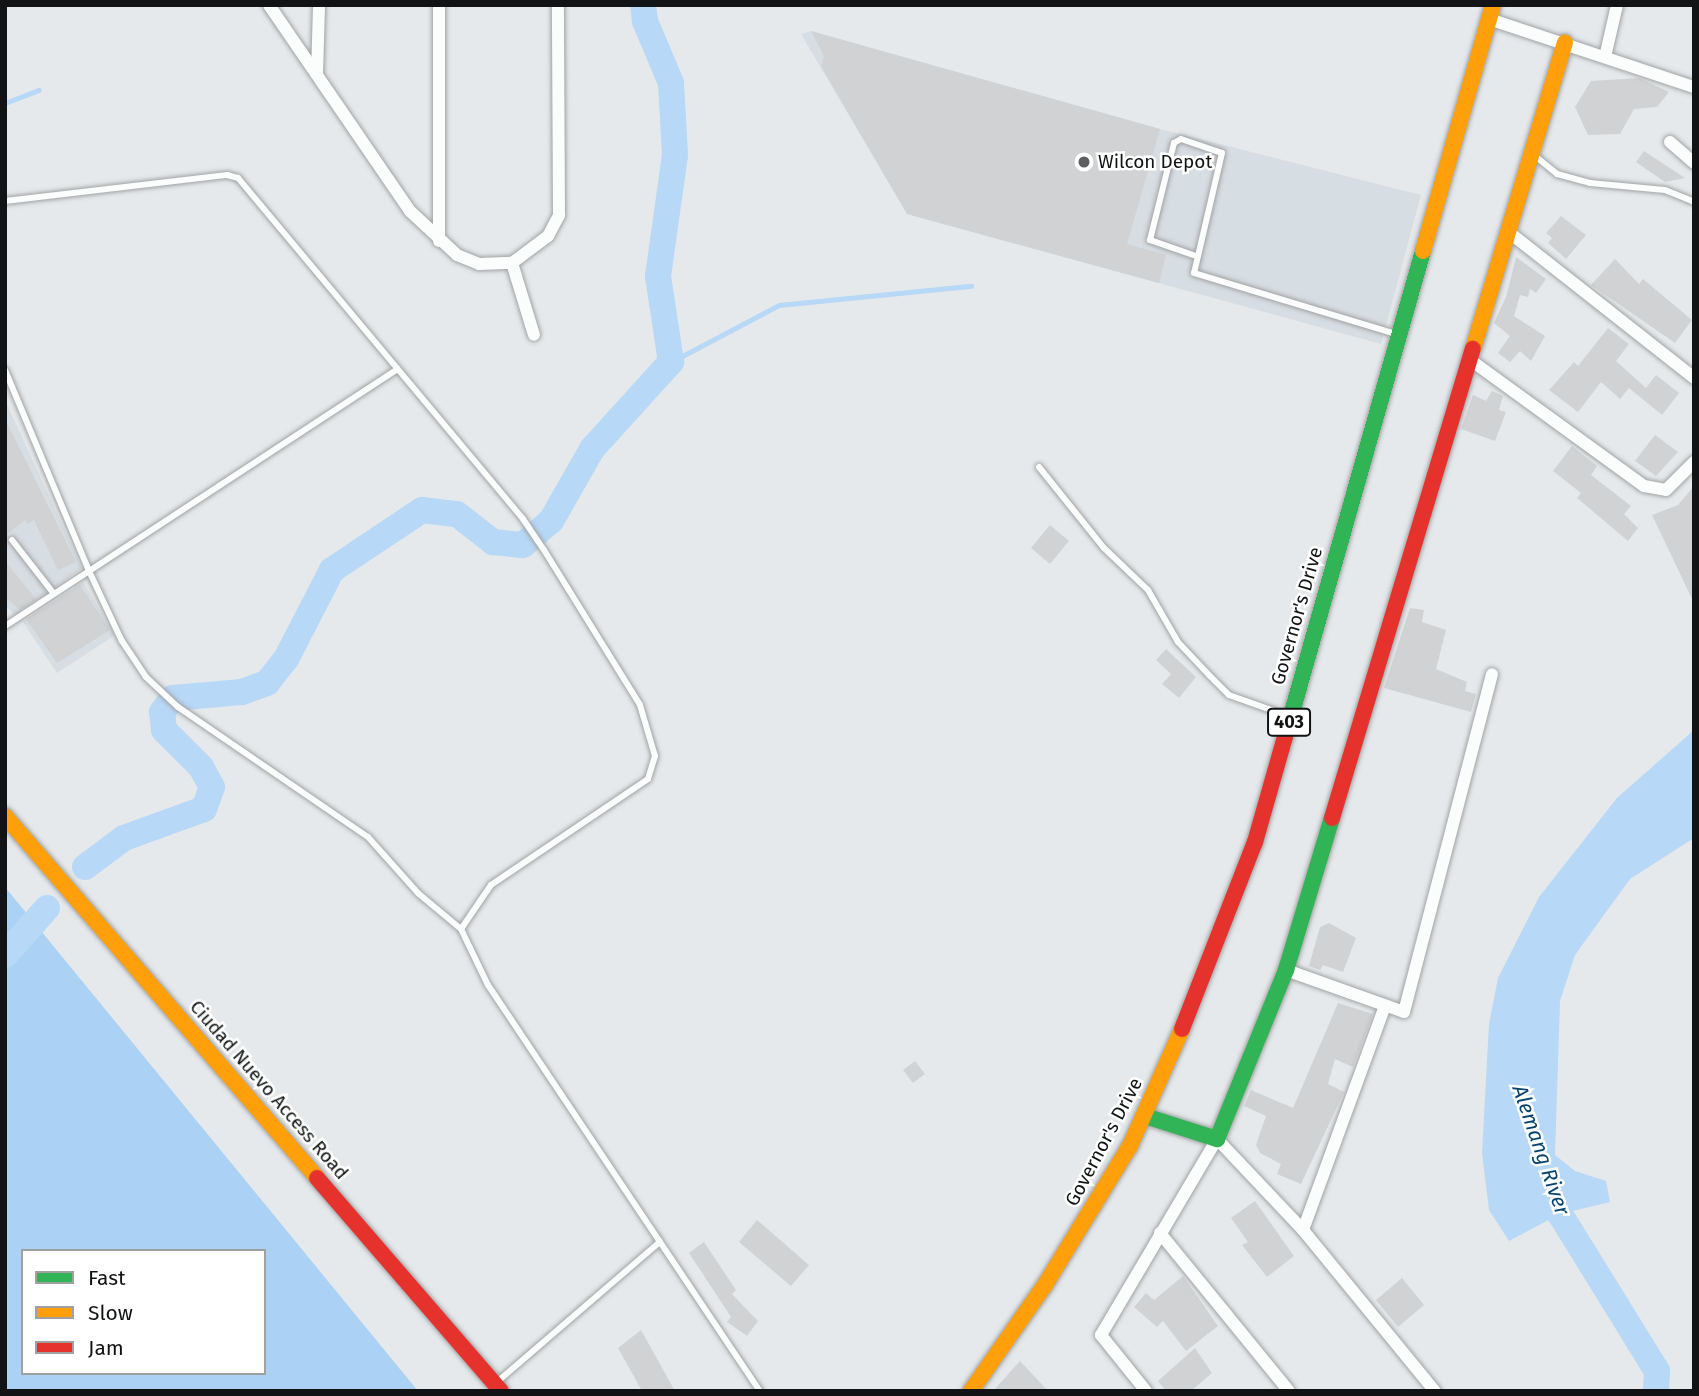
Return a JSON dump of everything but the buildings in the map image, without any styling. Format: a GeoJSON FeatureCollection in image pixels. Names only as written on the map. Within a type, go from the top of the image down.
{"type":"FeatureCollection","features":[{"type":"Feature","properties":{"kind":"street"},"geometry":{"type":"LineString","coordinates":[[269,5],[410,211],[457,255],[480,264],[512,263],[548,236],[559,215],[558,5]]}},
{"type":"Feature","properties":{"kind":"street"},"geometry":{"type":"LineString","coordinates":[[317,75],[318,5]]}},
{"type":"Feature","properties":{"kind":"street"},"geometry":{"type":"LineString","coordinates":[[439,5],[439,241]]}},
{"type":"Feature","properties":{"kind":"street"},"geometry":{"type":"LineString","coordinates":[[1605,57],[1617,5]]}},
{"type":"Feature","properties":{"kind":"street"},"geometry":{"type":"LineString","coordinates":[[1491,12],[1565,43],[1694,87]]}},
{"type":"Feature","properties":{"kind":"street","name":"Governor's Drive"},"geometry":{"type":"LineString","coordinates":[[971,1391],[1078,1234],[1144,1116],[1210,967],[1255,842],[1491,12]]}},
{"type":"Feature","properties":{"kind":"street"},"geometry":{"type":"LineString","coordinates":[[1146,1391],[1101,1335],[1217,1139],[1286,970],[1469,359],[1534,155],[1565,43]]}},
{"type":"Feature","properties":{"kind":"street"},"geometry":{"type":"LineString","coordinates":[[1670,142],[1694,163]]}},
{"type":"Feature","properties":{"kind":"street"},"geometry":{"type":"LineString","coordinates":[[1510,233],[1694,378]]}},
{"type":"Feature","properties":{"kind":"street"},"geometry":{"type":"LineString","coordinates":[[512,263],[534,335]]}},
{"type":"Feature","properties":{"kind":"street"},"geometry":{"type":"LineString","coordinates":[[1469,359],[1644,486],[1666,490],[1694,462]]}},
{"type":"Feature","properties":{"kind":"street"},"geometry":{"type":"LineString","coordinates":[[1286,970],[1404,1012],[1492,674]]}},
{"type":"Feature","properties":{"kind":"street","name":"Ciudad Nuevo Access Road"},"geometry":{"type":"LineString","coordinates":[[5,816],[498,1387]]}},
{"type":"Feature","properties":{"kind":"street"},"geometry":{"type":"LineString","coordinates":[[1303,1230],[1385,1006]]}},
{"type":"Feature","properties":{"kind":"street"},"geometry":{"type":"LineString","coordinates":[[1144,1116],[1217,1139],[1303,1230],[1435,1391]]}},
{"type":"Feature","properties":{"kind":"street"},"geometry":{"type":"LineString","coordinates":[[1160,1233],[1289,1391]]}},
{"type":"Feature","properties":{"kind":"lane"},"geometry":{"type":"LineString","coordinates":[[1196,256],[1150,240],[1174,143],[1181,139],[1222,153],[1194,273],[1399,335]]}},
{"type":"Feature","properties":{"kind":"lane"},"geometry":{"type":"LineString","coordinates":[[1534,155],[1557,174],[1590,183],[1665,190],[1694,202]]}},
{"type":"Feature","properties":{"kind":"lane"},"geometry":{"type":"LineString","coordinates":[[5,201],[227,175],[238,178],[523,519],[544,550],[640,705],[656,756],[648,779],[491,885],[461,929]]}},
{"type":"Feature","properties":{"kind":"lane"},"geometry":{"type":"LineString","coordinates":[[5,626],[397,369]]}},
{"type":"Feature","properties":{"kind":"lane"},"geometry":{"type":"LineString","coordinates":[[5,370],[89,571],[122,642],[146,677],[178,707],[369,837],[419,894],[461,929],[488,985],[760,1391]]}},
{"type":"Feature","properties":{"kind":"lane"},"geometry":{"type":"LineString","coordinates":[[1039,467],[1104,548],[1148,590],[1178,642],[1229,695],[1290,717]]}},
{"type":"Feature","properties":{"kind":"lane"},"geometry":{"type":"LineString","coordinates":[[12,540],[54,594]]}},
{"type":"Feature","properties":{"kind":"lane"},"geometry":{"type":"LineString","coordinates":[[498,1387],[660,1242]]}},
{"type":"Feature","properties":{"kind":"shaded area","name":"Wilcon Depot"},"geometry":{"type":"Polygon","coordinates":[[[811,31],[1160,129],[1421,195],[1381,344],[907,214],[801,34],[811,31]]]}},
{"type":"Feature","properties":{"kind":"shaded area"},"geometry":{"type":"Polygon","coordinates":[[[5,400],[82,568],[15,615],[5,605],[5,400]]]}},
{"type":"Feature","properties":{"kind":"shaded area"},"geometry":{"type":"Polygon","coordinates":[[[83,582],[115,635],[57,673],[23,622],[83,582]]]}},
{"type":"Feature","properties":{"kind":"shaded area"},"geometry":{"type":"Polygon","coordinates":[[[5,887],[418,1391],[5,1391],[5,887]]]}},
{"type":"Feature","properties":{"kind":"water"},"geometry":{"type":"Polygon","coordinates":[[[1694,730],[1694,838],[1630,879],[1575,955],[1560,1001],[1555,1155],[1575,1171],[1606,1181],[1610,1202],[1560,1214],[1509,1241],[1489,1210],[1482,1153],[1489,1024],[1498,978],[1539,897],[1617,798],[1694,730]]]}},
{"type":"Feature","properties":{"kind":"waterway"},"geometry":{"type":"LineString","coordinates":[[85,867],[124,838],[204,809],[212,787],[201,767],[164,730],[162,712],[173,698],[242,692],[267,683],[286,659],[332,570],[422,510],[457,514],[493,542],[523,545],[551,521],[592,449],[671,362],[658,276],[675,155],[671,83],[645,21],[643,5]]}},
{"type":"Feature","properties":{"kind":"waterway"},"geometry":{"type":"LineString","coordinates":[[5,103],[39,90]]}},
{"type":"Feature","properties":{"kind":"waterway"},"geometry":{"type":"LineString","coordinates":[[671,362],[779,305],[971,286]]}},
{"type":"Feature","properties":{"kind":"waterway"},"geometry":{"type":"LineString","coordinates":[[5,955],[47,908]]}},
{"type":"Feature","properties":{"kind":"waterway","name":"Alemang River"},"geometry":{"type":"LineString","coordinates":[[1549,1180],[1560,1214],[1657,1371],[1656,1391]]}},
{"type":"Feature","properties":{"kind":"traffic: fast"},"geometry":{"type":"LineString","coordinates":[[1285,737],[1423,251]]}},
{"type":"Feature","properties":{"kind":"traffic: fast"},"geometry":{"type":"LineString","coordinates":[[1145,1116],[1217,1139],[1286,970],[1332,818]]}},
{"type":"Feature","properties":{"kind":"traffic: slow"},"geometry":{"type":"LineString","coordinates":[[1423,251],[1493,5]]}},
{"type":"Feature","properties":{"kind":"traffic: slow"},"geometry":{"type":"LineString","coordinates":[[1473,349],[1565,43]]}},
{"type":"Feature","properties":{"kind":"traffic: slow"},"geometry":{"type":"LineString","coordinates":[[5,816],[317,1178]]}},
{"type":"Feature","properties":{"kind":"traffic: slow"},"geometry":{"type":"LineString","coordinates":[[971,1391],[1045,1285],[1130,1146],[1182,1029]]}},
{"type":"Feature","properties":{"kind":"traffic: jam"},"geometry":{"type":"LineString","coordinates":[[1332,818],[1473,349]]}},
{"type":"Feature","properties":{"kind":"traffic: jam"},"geometry":{"type":"LineString","coordinates":[[1182,1029],[1255,842],[1285,737]]}},
{"type":"Feature","properties":{"kind":"traffic: jam"},"geometry":{"type":"LineString","coordinates":[[317,1178],[501,1391]]}},
{"type":"Feature","properties":{"kind":"place","name":"Wilcon Depot"},"geometry":{"type":"Point","coordinates":[1084,162]}}]}
